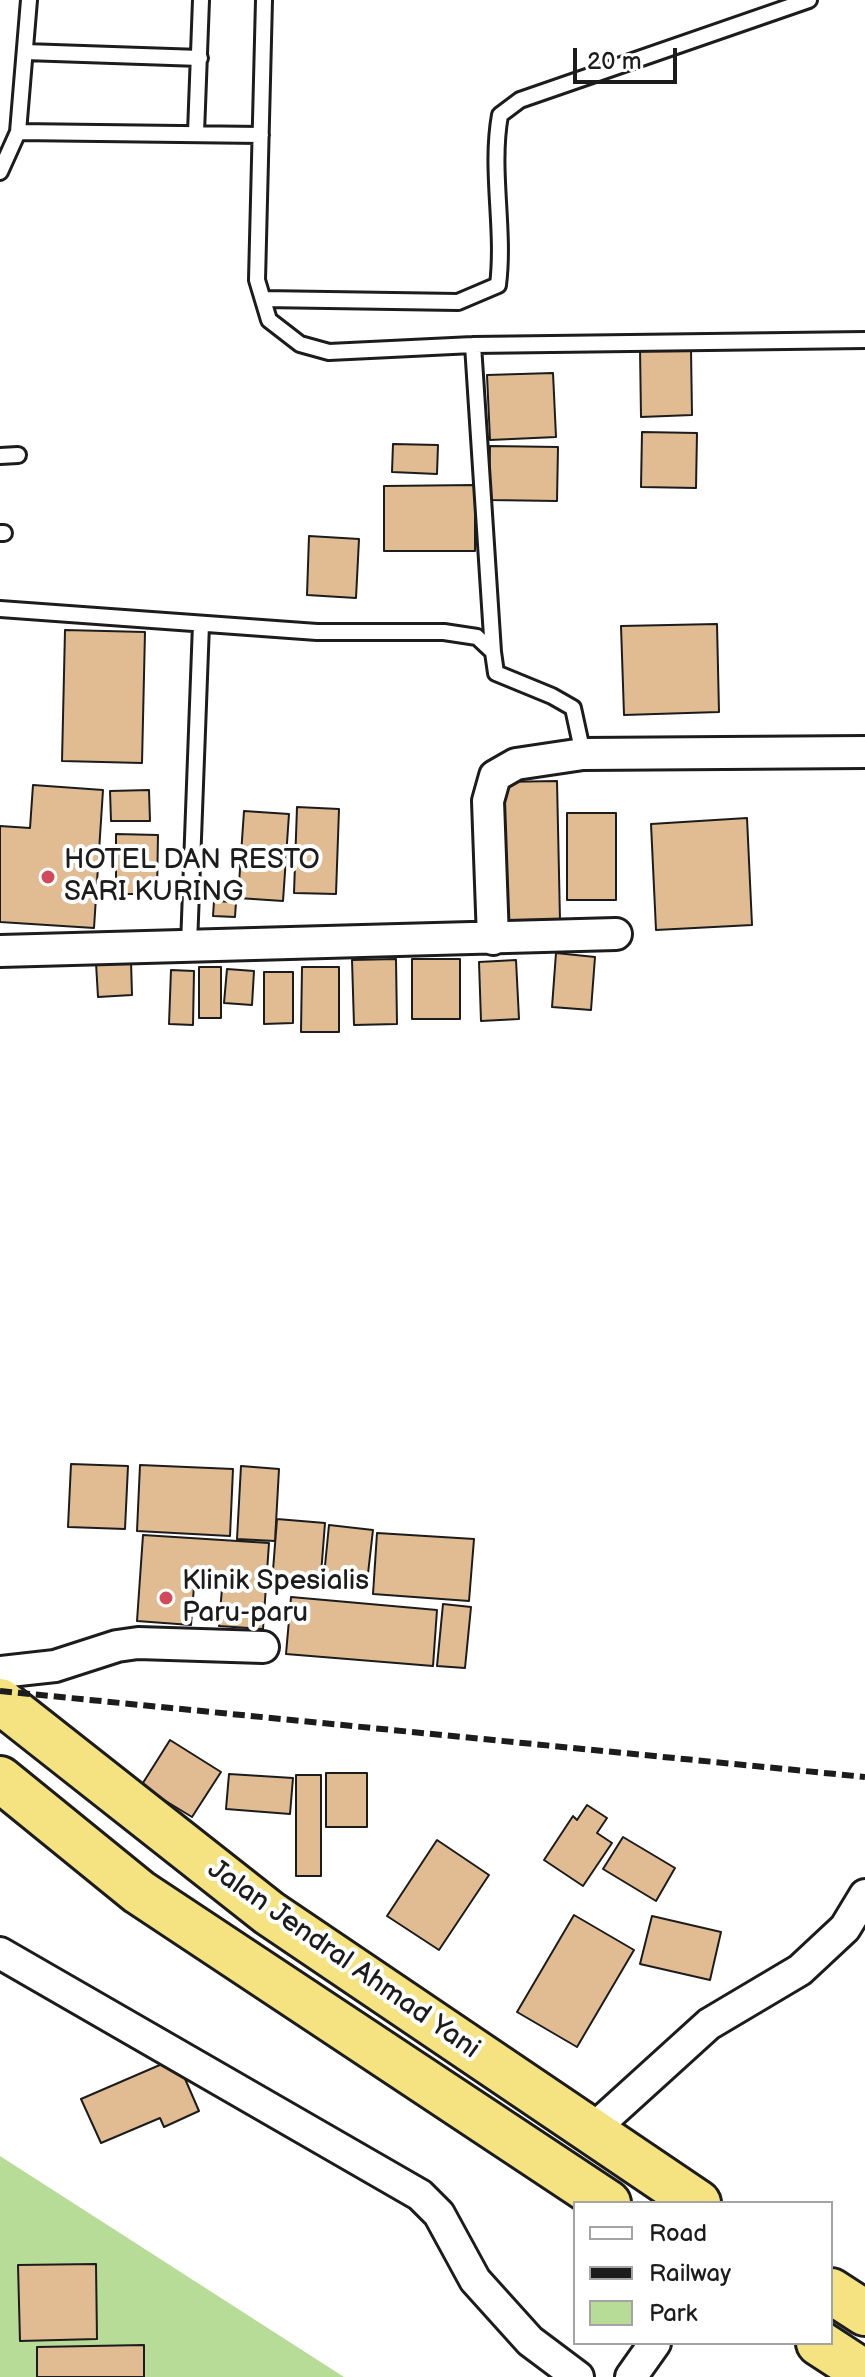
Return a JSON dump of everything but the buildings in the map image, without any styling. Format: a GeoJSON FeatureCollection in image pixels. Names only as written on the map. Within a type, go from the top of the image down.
{"type":"FeatureCollection","features":[{"type":"Feature","properties":{"kind":"highway","name":"Jalan Jendral Ahmad Yani"},"geometry":{"type":"LineString","coordinates":[[0,1701],[269,1913],[695,2201]]}},
{"type":"Feature","properties":{"kind":"highway","name":"Jalan Jendral Ahmad Yani"},"geometry":{"type":"LineString","coordinates":[[0,1779],[139,1892],[605,2201]]}},
{"type":"Feature","properties":{"kind":"highway"},"geometry":{"type":"LineString","coordinates":[[833,2292],[865,2313]]}},
{"type":"Feature","properties":{"kind":"highway"},"geometry":{"type":"LineString","coordinates":[[822,2345],[865,2373]]}},
{"type":"Feature","properties":{"kind":"street"},"geometry":{"type":"LineString","coordinates":[[493,939],[488,801],[495,776],[516,764],[583,754],[865,752]]}},
{"type":"Feature","properties":{"kind":"street"},"geometry":{"type":"LineString","coordinates":[[0,951],[616,934]]}},
{"type":"Feature","properties":{"kind":"street"},"geometry":{"type":"LineString","coordinates":[[0,1672],[55,1666],[117,1646],[138,1643],[263,1647]]}},
{"type":"Feature","properties":{"kind":"street"},"geometry":{"type":"LineString","coordinates":[[590,2132],[709,2024],[800,1970],[845,1928],[865,1895]]}},
{"type":"Feature","properties":{"kind":"street"},"geometry":{"type":"LineString","coordinates":[[0,1953],[420,2195],[439,2214],[475,2280],[530,2341],[578,2377]]}},
{"type":"Feature","properties":{"kind":"street"},"geometry":{"type":"LineString","coordinates":[[631,2377],[654,2345]]}},
{"type":"Feature","properties":{"kind":"lane"},"geometry":{"type":"LineString","coordinates":[[0,172],[18,132],[29,0]]}},
{"type":"Feature","properties":{"kind":"lane"},"geometry":{"type":"LineString","coordinates":[[196,133],[201,0]]}},
{"type":"Feature","properties":{"kind":"lane"},"geometry":{"type":"LineString","coordinates":[[264,0],[257,280],[269,320],[300,344],[329,352],[473,345],[865,340]]}},
{"type":"Feature","properties":{"kind":"lane"},"geometry":{"type":"LineString","coordinates":[[263,299],[458,302],[498,285],[501,257],[495,142],[500,115],[520,100],[809,0]]}},
{"type":"Feature","properties":{"kind":"lane"},"geometry":{"type":"LineString","coordinates":[[25,52],[200,58]]}},
{"type":"Feature","properties":{"kind":"lane"},"geometry":{"type":"LineString","coordinates":[[18,132],[261,135]]}},
{"type":"Feature","properties":{"kind":"lane"},"geometry":{"type":"LineString","coordinates":[[473,345],[496,673],[573,708],[583,754]]}},
{"type":"Feature","properties":{"kind":"lane"},"geometry":{"type":"LineString","coordinates":[[0,456],[18,455]]}},
{"type":"Feature","properties":{"kind":"lane"},"geometry":{"type":"LineString","coordinates":[[0,609],[317,632],[444,632],[477,637],[493,652]]}},
{"type":"Feature","properties":{"kind":"lane"},"geometry":{"type":"LineString","coordinates":[[189,945],[201,624]]}},
{"type":"Feature","properties":{"kind":"green space"},"geometry":{"type":"Polygon","coordinates":[[[0,2156],[344,2377],[0,2377],[0,2156]]]}},
{"type":"Feature","properties":{"kind":"railway"},"geometry":{"type":"LineString","coordinates":[[0,1691],[865,1777]]}},
{"type":"Feature","properties":{"kind":"place","name":"HOTEL DAN RESTO SARI KURING"},"geometry":{"type":"Point","coordinates":[48,877]}},
{"type":"Feature","properties":{"kind":"place","name":"Klinik Spesialis Paru-paru"},"geometry":{"type":"Point","coordinates":[166,1598]}}]}
